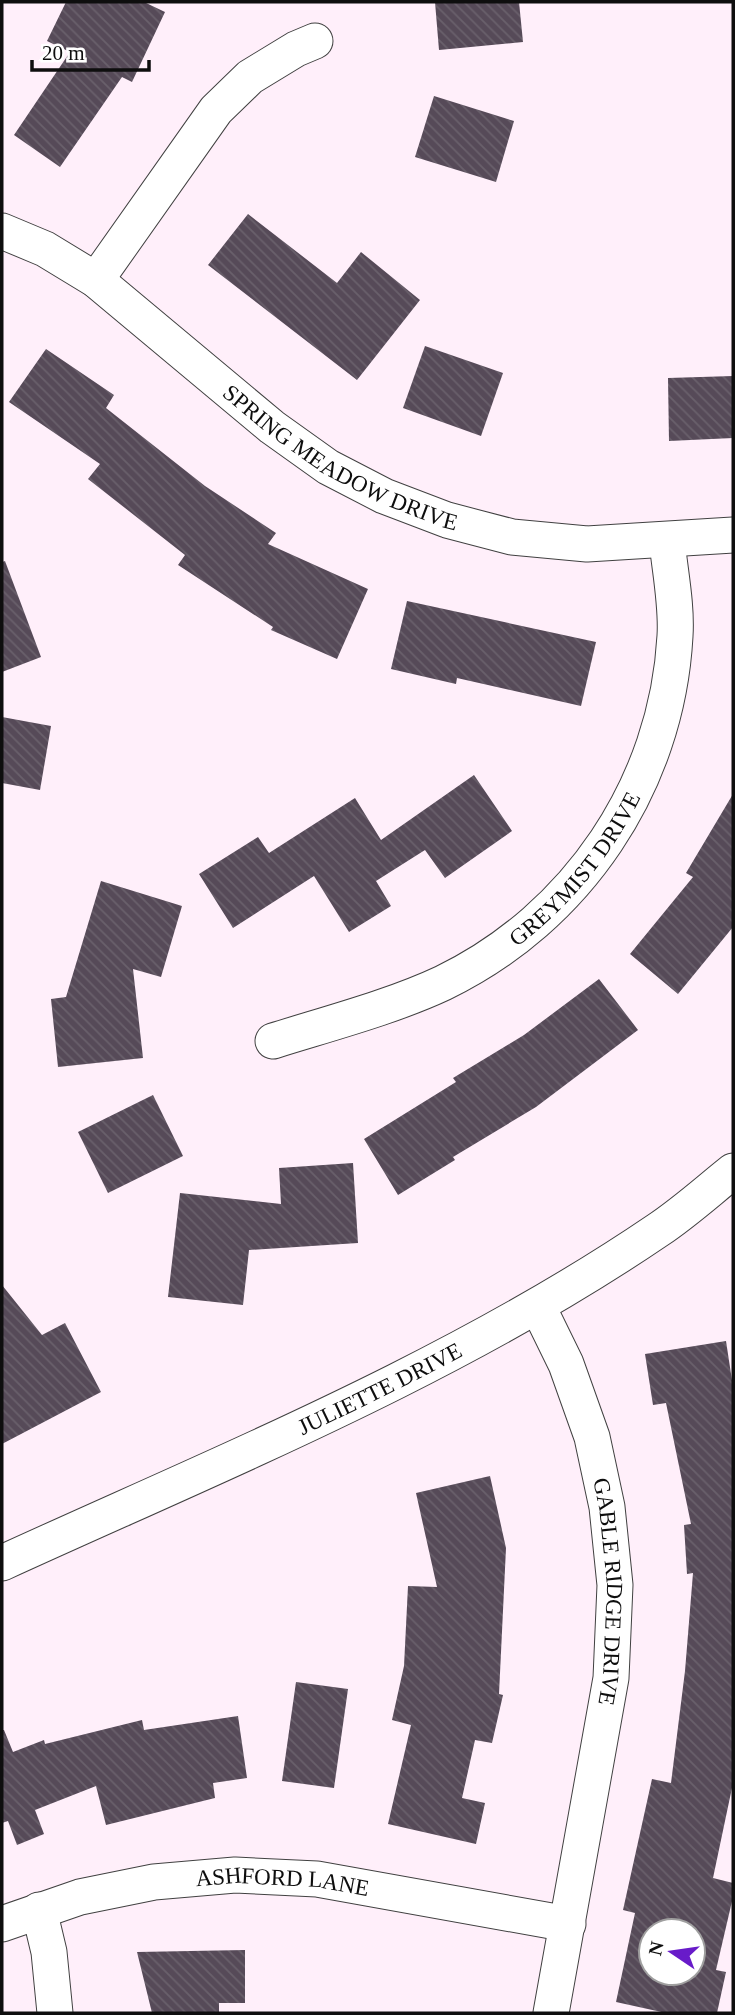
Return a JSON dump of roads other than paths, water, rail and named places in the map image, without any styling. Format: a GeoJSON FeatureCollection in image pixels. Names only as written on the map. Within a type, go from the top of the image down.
{"type":"FeatureCollection","features":[{"type":"Feature","properties":{"kind":"street"},"geometry":{"type":"LineString","coordinates":[[96,280],[216,110],[250,77],[296,49],[315,41]]}},
{"type":"Feature","properties":{"kind":"street","name":"SPRING MEADOW DRIVE"},"geometry":{"type":"LineString","coordinates":[[2,231],[45,249],[96,280],[272,427],[328,467],[384,496],[447,520],[512,537],[587,544],[733,535]]}},
{"type":"Feature","properties":{"kind":"street","name":"GREYMIST DRIVE"},"geometry":{"type":"LineString","coordinates":[[273,1041],[374,1009],[441,984],[488,958],[534,925],[579,880],[615,831],[647,768],[667,704],[675,634],[667,541]]}},
{"type":"Feature","properties":{"kind":"street","name":"JULIETTE DRIVE"},"geometry":{"type":"LineString","coordinates":[[2,1563],[383,1389],[534,1308],[660,1229],[733,1171]]}},
{"type":"Feature","properties":{"kind":"street","name":"GABLE RIDGE DRIVE"},"geometry":{"type":"LineString","coordinates":[[534,1308],[543,1317],[566,1364],[592,1437],[607,1507],[615,1585],[611,1678],[551,2013]]}},
{"type":"Feature","properties":{"kind":"street","name":"ASHFORD LANE"},"geometry":{"type":"LineString","coordinates":[[2,1924],[80,1897],[154,1882],[235,1875],[317,1879],[568,1924]]}},
{"type":"Feature","properties":{"kind":"street"},"geometry":{"type":"LineString","coordinates":[[39,1910],[49,1952],[55,2013]]}}]}
